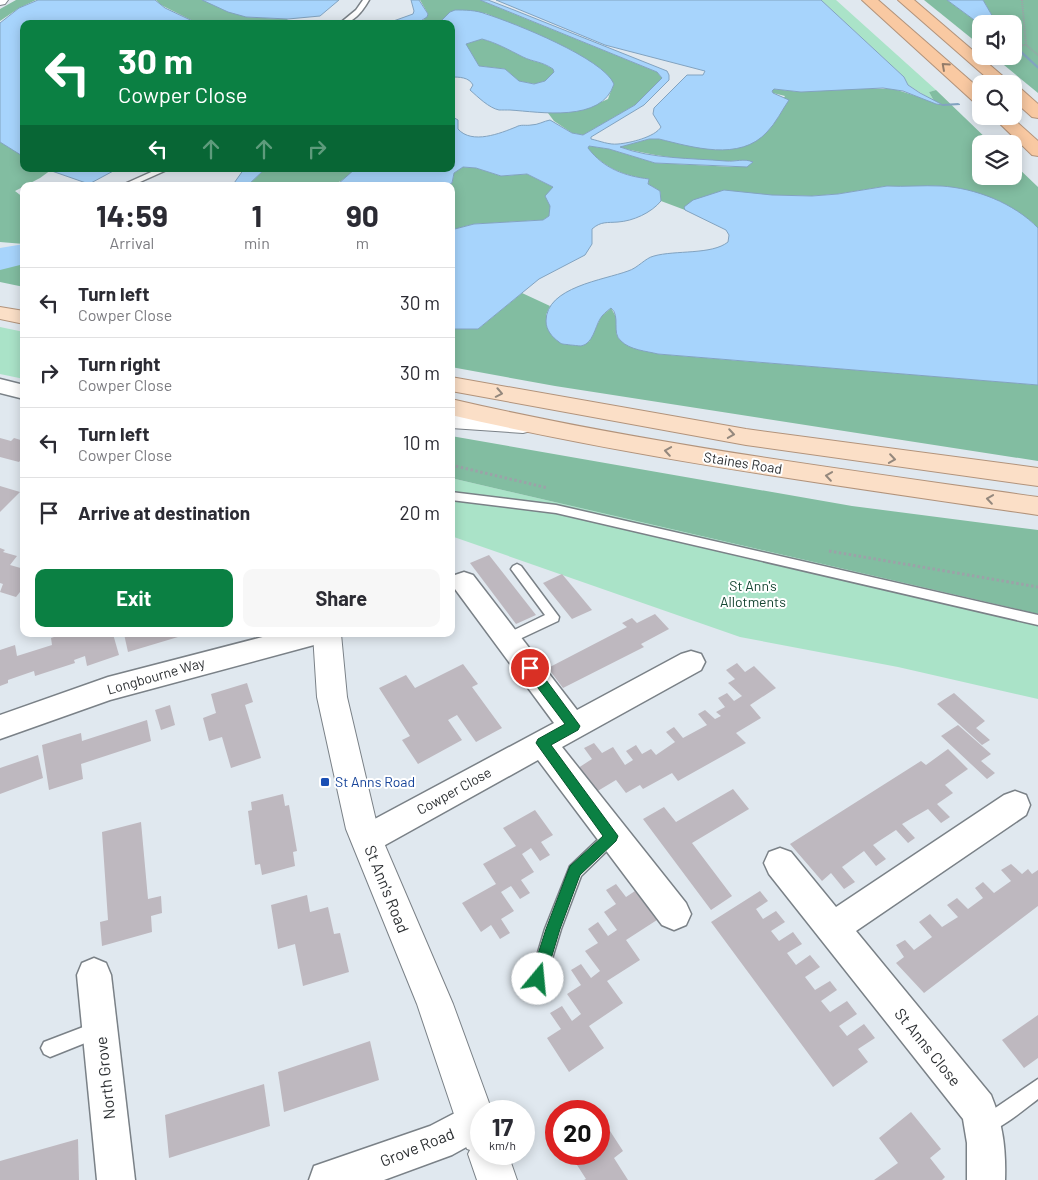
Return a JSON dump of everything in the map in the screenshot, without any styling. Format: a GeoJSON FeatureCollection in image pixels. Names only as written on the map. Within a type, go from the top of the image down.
{"type":"FeatureCollection","features":[{"type":"Feature","properties":{"kind":"highway"},"geometry":{"type":"LineString","coordinates":[[869,0],[972,91]]}},
{"type":"Feature","properties":{"kind":"highway"},"geometry":{"type":"LineString","coordinates":[[905,0],[993,75]]}},
{"type":"Feature","properties":{"kind":"highway"},"geometry":{"type":"LineString","coordinates":[[1022,99],[1038,113]]}},
{"type":"Feature","properties":{"kind":"highway"},"geometry":{"type":"LineString","coordinates":[[1010,125],[1038,151]]}},
{"type":"Feature","properties":{"kind":"main road"},"geometry":{"type":"LineString","coordinates":[[0,296],[20,300]]}},
{"type":"Feature","properties":{"kind":"main road"},"geometry":{"type":"LineString","coordinates":[[0,313],[20,317]]}},
{"type":"Feature","properties":{"kind":"main road","name":"Staines Road"},"geometry":{"type":"LineString","coordinates":[[455,385],[648,421],[771,441],[1038,478]]}},
{"type":"Feature","properties":{"kind":"main road","name":"Staines Road"},"geometry":{"type":"LineString","coordinates":[[455,408],[523,425],[633,445],[781,469],[1038,506]]}},
{"type":"Feature","properties":{"kind":"main road"},"geometry":{"type":"LineString","coordinates":[[455,420],[523,425]]}},
{"type":"Feature","properties":{"kind":"main road","name":"St Ann's Road"},"geometry":{"type":"LineString","coordinates":[[327,637],[332,698],[344,758],[362,829],[435,1004],[470,1103]]}},
{"type":"Feature","properties":{"kind":"main road","name":"St Ann's Road"},"geometry":{"type":"LineString","coordinates":[[492,1165],[497,1180]]}},
{"type":"Feature","properties":{"kind":"street"},"geometry":{"type":"LineString","coordinates":[[0,386],[20,391]]}},
{"type":"Feature","properties":{"kind":"street"},"geometry":{"type":"LineString","coordinates":[[464,582],[573,726]]}},
{"type":"Feature","properties":{"kind":"street","name":"Longbourne Way"},"geometry":{"type":"LineString","coordinates":[[0,726],[108,689],[303,637]]}},
{"type":"Feature","properties":{"kind":"street","name":"Cowper Close"},"geometry":{"type":"LineString","coordinates":[[367,839],[691,662]]}},
{"type":"Feature","properties":{"kind":"street"},"geometry":{"type":"LineString","coordinates":[[542,743],[674,914]]}},
{"type":"Feature","properties":{"kind":"street"},"geometry":{"type":"LineString","coordinates":[[833,928],[1015,806]]}},
{"type":"Feature","properties":{"kind":"street","name":"St Anns Close"},"geometry":{"type":"LineString","coordinates":[[780,863],[978,1108],[985,1124],[986,1180]]}},
{"type":"Feature","properties":{"kind":"street","name":"North Grove"},"geometry":{"type":"LineString","coordinates":[[94,975],[116,1180]]}},
{"type":"Feature","properties":{"kind":"street","name":"Grove Road"},"geometry":{"type":"LineString","coordinates":[[328,1180],[439,1142],[470,1138]]}},
{"type":"Feature","properties":{"kind":"lane"},"geometry":{"type":"LineString","coordinates":[[347,20],[359,11],[366,0]]}},
{"type":"Feature","properties":{"kind":"lane"},"geometry":{"type":"LineString","coordinates":[[134,182],[158,172]]}},
{"type":"Feature","properties":{"kind":"lane"},"geometry":{"type":"LineString","coordinates":[[455,496],[556,509],[1038,620]]}},
{"type":"Feature","properties":{"kind":"lane"},"geometry":{"type":"LineString","coordinates":[[509,639],[553,617],[517,569]]}},
{"type":"Feature","properties":{"kind":"lane"},"geometry":{"type":"LineString","coordinates":[[538,979],[553,929],[575,871],[612,836]]}},
{"type":"Feature","properties":{"kind":"lane"},"geometry":{"type":"LineString","coordinates":[[50,1048],[100,1029]]}},
{"type":"Feature","properties":{"kind":"lane"},"geometry":{"type":"LineString","coordinates":[[985,1124],[1008,1111],[1038,1088]]}},
{"type":"Feature","properties":{"kind":"path"},"geometry":{"type":"LineString","coordinates":[[1022,0],[1025,45]]}},
{"type":"Feature","properties":{"kind":"path"},"geometry":{"type":"LineString","coordinates":[[1022,45],[1025,45],[1038,55]]}},
{"type":"Feature","properties":{"kind":"path"},"geometry":{"type":"LineString","coordinates":[[455,466],[556,490]]}},
{"type":"Feature","properties":{"kind":"path"},"geometry":{"type":"LineString","coordinates":[[825,551],[1038,587]]}},
{"type":"Feature","properties":{"kind":"green space"},"geometry":{"type":"Polygon","coordinates":[[[16,0],[36,0],[19,8],[0,21],[0,9],[16,0]]]}},
{"type":"Feature","properties":{"kind":"green space"},"geometry":{"type":"Polygon","coordinates":[[[156,0],[204,0],[246,17],[288,19],[191,20],[161,5],[156,0]]]}},
{"type":"Feature","properties":{"kind":"green space"},"geometry":{"type":"Polygon","coordinates":[[[420,0],[480,0],[657,72],[662,78],[635,105],[583,135],[572,133],[554,121],[548,113],[586,108],[608,99],[613,85],[573,51],[485,13],[454,20],[424,20],[428,14],[420,0]]]}},
{"type":"Feature","properties":{"kind":"green space"},"geometry":{"type":"Polygon","coordinates":[[[821,0],[836,0],[936,90],[929,92],[934,101],[908,85],[904,77],[821,0]]]}},
{"type":"Feature","properties":{"kind":"green space"},"geometry":{"type":"Polygon","coordinates":[[[924,0],[947,0],[972,18],[972,39],[924,0]]]}},
{"type":"Feature","properties":{"kind":"green space"},"geometry":{"type":"Polygon","coordinates":[[[983,0],[1038,0],[1038,93],[1022,80],[1022,75],[1016,75],[1004,65],[1022,65],[1022,15],[992,15],[983,0]]]}},
{"type":"Feature","properties":{"kind":"green space"},"geometry":{"type":"Polygon","coordinates":[[[482,39],[527,59],[545,64],[553,69],[554,72],[545,81],[535,84],[518,81],[505,69],[479,66],[465,44],[482,39]]]}},
{"type":"Feature","properties":{"kind":"green space"},"geometry":{"type":"Polygon","coordinates":[[[843,88],[894,89],[941,104],[934,101],[929,92],[936,90],[983,135],[972,135],[972,185],[1022,185],[1022,172],[1038,187],[1038,228],[1001,202],[964,190],[943,186],[909,188],[887,186],[812,196],[772,195],[685,207],[685,210],[661,201],[660,191],[648,184],[649,179],[615,170],[600,161],[587,148],[589,146],[609,149],[655,163],[735,167],[747,160],[682,159],[619,147],[649,139],[659,139],[715,150],[731,149],[757,140],[785,96],[773,93],[774,89],[801,92],[843,88]]]}},
{"type":"Feature","properties":{"kind":"green space"},"geometry":{"type":"Polygon","coordinates":[[[0,142],[20,154],[20,172],[48,172],[32,182],[20,182],[20,188],[15,191],[20,195],[20,244],[0,242],[0,142]]]}},
{"type":"Feature","properties":{"kind":"green space"},"geometry":{"type":"Polygon","coordinates":[[[463,167],[476,168],[501,176],[527,174],[553,187],[549,216],[543,220],[474,224],[455,229],[455,182],[452,182],[454,173],[463,167]]]}},
{"type":"Feature","properties":{"kind":"green space"},"geometry":{"type":"Polygon","coordinates":[[[262,172],[352,172],[339,182],[251,182],[262,172]]]}},
{"type":"Feature","properties":{"kind":"green space"},"geometry":{"type":"Polygon","coordinates":[[[20,262],[20,286],[0,282],[0,266],[20,262]]]}},
{"type":"Feature","properties":{"kind":"green space"},"geometry":{"type":"Polygon","coordinates":[[[522,293],[550,306],[546,315],[589,342],[601,317],[611,308],[616,317],[617,336],[658,354],[1038,385],[1038,461],[555,386],[455,368],[455,329],[478,329],[522,293]]]}},
{"type":"Feature","properties":{"kind":"green space"},"geometry":{"type":"Polygon","coordinates":[[[0,327],[20,331],[20,378],[0,374],[0,327]]]}},
{"type":"Feature","properties":{"kind":"green space"},"geometry":{"type":"Polygon","coordinates":[[[455,437],[852,506],[1038,530],[1038,614],[455,479],[455,437]]]}},
{"type":"Feature","properties":{"kind":"green space","name":"St Ann's Allotments"},"geometry":{"type":"Polygon","coordinates":[[[455,479],[1038,614],[1038,699],[898,667],[740,637],[455,537],[455,479]]]}},
{"type":"Feature","properties":{"kind":"water"},"geometry":{"type":"Polygon","coordinates":[[[38,0],[155,0],[165,8],[190,20],[20,20],[20,154],[0,142],[0,23],[19,8],[38,0]]]}},
{"type":"Feature","properties":{"kind":"water"},"geometry":{"type":"Polygon","coordinates":[[[202,0],[339,0],[320,16],[288,19],[246,17],[228,12],[202,0]]]}},
{"type":"Feature","properties":{"kind":"water"},"geometry":{"type":"Polygon","coordinates":[[[411,0],[419,0],[428,14],[427,17],[422,20],[396,20],[413,14],[411,0]]]}},
{"type":"Feature","properties":{"kind":"water"},"geometry":{"type":"Polygon","coordinates":[[[480,0],[488,0],[667,71],[669,80],[644,105],[591,137],[591,139],[604,143],[629,142],[648,137],[658,131],[661,127],[653,114],[654,108],[687,75],[703,75],[705,71],[605,45],[496,0],[821,0],[904,77],[908,85],[943,105],[903,91],[883,88],[801,92],[774,89],[773,93],[789,100],[767,132],[756,141],[743,147],[730,150],[715,150],[686,146],[659,139],[649,139],[620,147],[658,156],[726,161],[746,160],[753,162],[747,167],[655,163],[609,149],[589,146],[588,148],[594,155],[608,166],[632,176],[649,179],[648,184],[660,191],[661,201],[647,213],[636,218],[595,226],[592,229],[592,244],[585,255],[539,279],[478,329],[455,329],[455,229],[474,224],[543,220],[549,216],[550,206],[545,196],[553,187],[527,174],[501,176],[476,168],[463,167],[454,173],[452,182],[340,182],[352,172],[455,172],[455,118],[458,120],[458,129],[464,134],[471,136],[487,136],[520,126],[534,125],[550,120],[572,133],[583,135],[635,105],[662,78],[657,72],[480,0]]]}},
{"type":"Feature","properties":{"kind":"water"},"geometry":{"type":"Polygon","coordinates":[[[947,0],[983,0],[992,15],[972,15],[972,18],[947,0]]]}},
{"type":"Feature","properties":{"kind":"water"},"geometry":{"type":"Polygon","coordinates":[[[455,10],[478,12],[499,19],[536,33],[576,53],[593,63],[614,84],[607,96],[597,105],[584,110],[553,113],[495,109],[470,90],[473,85],[469,80],[455,77],[455,20],[442,20],[455,10]],[[482,39],[466,44],[479,66],[505,69],[519,81],[534,84],[545,81],[554,72],[553,69],[545,64],[527,59],[482,39]]]}},
{"type":"Feature","properties":{"kind":"water"},"geometry":{"type":"Polygon","coordinates":[[[55,172],[111,172],[93,182],[83,182],[55,172]]]}},
{"type":"Feature","properties":{"kind":"water"},"geometry":{"type":"Polygon","coordinates":[[[242,172],[262,172],[251,182],[235,182],[242,172]]]}},
{"type":"Feature","properties":{"kind":"water"},"geometry":{"type":"Polygon","coordinates":[[[887,186],[941,186],[967,190],[1006,204],[1018,211],[1038,228],[1038,385],[658,354],[633,348],[621,341],[617,334],[614,311],[611,308],[601,318],[591,339],[585,345],[561,344],[548,330],[546,321],[549,309],[555,300],[578,287],[632,270],[654,256],[703,251],[713,249],[728,242],[729,235],[726,230],[685,210],[684,207],[693,200],[724,190],[772,195],[812,196],[887,186]]]}},
{"type":"Feature","properties":{"kind":"building"},"geometry":{"type":"Polygon","coordinates":[[[0,438],[11,441],[14,438],[20,440],[19,462],[0,457],[0,438]]]}},
{"type":"Feature","properties":{"kind":"building"},"geometry":{"type":"Polygon","coordinates":[[[0,486],[20,492],[0,512],[0,486]]]}},
{"type":"Feature","properties":{"kind":"building"},"geometry":{"type":"Polygon","coordinates":[[[0,548],[5,550],[3,552],[17,556],[10,565],[20,568],[20,592],[16,597],[0,592],[3,584],[0,583],[0,548]]]}},
{"type":"Feature","properties":{"kind":"building"},"geometry":{"type":"Polygon","coordinates":[[[489,555],[536,615],[516,624],[470,563],[489,555]]]}},
{"type":"Feature","properties":{"kind":"building"},"geometry":{"type":"Polygon","coordinates":[[[562,574],[592,610],[572,619],[543,583],[562,574]]]}},
{"type":"Feature","properties":{"kind":"building"},"geometry":{"type":"Polygon","coordinates":[[[655,614],[669,629],[641,644],[644,647],[563,688],[548,668],[627,627],[622,623],[632,618],[637,623],[655,614]]]}},
{"type":"Feature","properties":{"kind":"building"},"geometry":{"type":"Polygon","coordinates":[[[114,637],[119,655],[87,666],[85,656],[74,660],[75,663],[35,676],[34,671],[8,680],[8,683],[0,686],[0,650],[15,645],[17,656],[52,645],[51,638],[114,637]]]}},
{"type":"Feature","properties":{"kind":"building"},"geometry":{"type":"Polygon","coordinates":[[[125,637],[178,637],[128,652],[125,637]]]}},
{"type":"Feature","properties":{"kind":"building"},"geometry":{"type":"Polygon","coordinates":[[[737,663],[745,672],[754,666],[776,688],[750,705],[761,718],[736,733],[746,743],[678,781],[672,773],[643,789],[640,785],[626,793],[616,780],[591,795],[575,770],[592,759],[584,748],[594,743],[602,753],[613,747],[625,765],[633,760],[626,751],[636,745],[642,754],[651,749],[656,755],[675,742],[666,732],[674,727],[683,738],[707,725],[698,714],[705,710],[715,719],[721,716],[716,712],[725,707],[718,698],[727,693],[734,701],[742,696],[728,683],[735,679],[726,670],[737,663]]]}},
{"type":"Feature","properties":{"kind":"building"},"geometry":{"type":"Polygon","coordinates":[[[463,664],[478,684],[472,687],[502,728],[476,742],[457,715],[448,720],[462,740],[418,764],[402,740],[410,736],[379,688],[406,675],[415,688],[463,664]]]}},
{"type":"Feature","properties":{"kind":"building"},"geometry":{"type":"Polygon","coordinates":[[[247,683],[253,702],[245,705],[261,758],[231,768],[222,737],[209,741],[203,718],[216,713],[211,694],[247,683]]]}},
{"type":"Feature","properties":{"kind":"building"},"geometry":{"type":"Polygon","coordinates":[[[954,693],[985,721],[976,728],[990,740],[982,745],[937,704],[954,693]]]}},
{"type":"Feature","properties":{"kind":"building"},"geometry":{"type":"Polygon","coordinates":[[[170,705],[175,725],[161,730],[155,710],[170,705]]]}},
{"type":"Feature","properties":{"kind":"building"},"geometry":{"type":"Polygon","coordinates":[[[147,720],[151,741],[81,764],[83,779],[49,790],[42,745],[81,733],[82,741],[147,720]]]}},
{"type":"Feature","properties":{"kind":"building"},"geometry":{"type":"Polygon","coordinates":[[[958,725],[991,754],[981,761],[995,773],[987,779],[941,736],[958,725]]]}},
{"type":"Feature","properties":{"kind":"building"},"geometry":{"type":"Polygon","coordinates":[[[948,749],[968,769],[945,785],[953,793],[937,804],[950,817],[941,823],[928,809],[902,824],[915,838],[908,843],[896,830],[873,845],[886,859],[876,866],[864,851],[842,867],[855,882],[844,889],[831,873],[822,881],[790,844],[921,761],[926,765],[948,749]]]}},
{"type":"Feature","properties":{"kind":"building"},"geometry":{"type":"Polygon","coordinates":[[[38,755],[43,778],[0,794],[0,768],[38,755]]]}},
{"type":"Feature","properties":{"kind":"building"},"geometry":{"type":"Polygon","coordinates":[[[733,789],[749,809],[692,843],[732,896],[711,910],[643,819],[664,807],[676,822],[733,789]]]}},
{"type":"Feature","properties":{"kind":"building"},"geometry":{"type":"Polygon","coordinates":[[[283,794],[285,806],[289,805],[297,851],[293,852],[295,866],[262,875],[260,864],[255,865],[248,811],[252,810],[251,802],[283,794]]]}},
{"type":"Feature","properties":{"kind":"building"},"geometry":{"type":"Polygon","coordinates":[[[535,810],[553,835],[541,842],[550,855],[540,861],[531,848],[522,854],[534,872],[521,880],[530,893],[520,899],[511,886],[501,892],[514,911],[501,919],[510,933],[500,939],[491,925],[481,932],[462,903],[496,884],[483,864],[516,846],[503,828],[535,810]]]}},
{"type":"Feature","properties":{"kind":"building"},"geometry":{"type":"Polygon","coordinates":[[[141,822],[148,899],[161,896],[162,913],[151,916],[152,932],[102,946],[100,922],[108,920],[102,832],[141,822]]]}},
{"type":"Feature","properties":{"kind":"building"},"geometry":{"type":"Polygon","coordinates":[[[1011,864],[1022,874],[1028,869],[1032,874],[1038,870],[1038,906],[924,993],[896,963],[904,957],[896,945],[905,940],[914,950],[932,937],[919,922],[930,914],[942,927],[958,917],[947,905],[957,898],[968,909],[983,898],[975,888],[983,882],[994,893],[1011,881],[1001,870],[1011,864]]]}},
{"type":"Feature","properties":{"kind":"building"},"geometry":{"type":"Polygon","coordinates":[[[616,884],[626,897],[635,891],[657,920],[626,940],[640,960],[607,981],[623,1003],[589,1026],[604,1048],[569,1072],[547,1038],[561,1029],[550,1013],[562,1006],[572,1021],[581,1014],[567,994],[581,985],[571,970],[581,964],[591,978],[600,971],[585,951],[598,943],[588,929],[598,922],[608,936],[617,930],[604,912],[616,904],[606,890],[616,884]]]}},
{"type":"Feature","properties":{"kind":"building"},"geometry":{"type":"Polygon","coordinates":[[[760,891],[768,901],[756,909],[763,919],[776,911],[785,922],[771,931],[779,941],[793,932],[802,944],[787,953],[796,965],[810,955],[820,967],[805,977],[815,990],[830,981],[837,990],[821,1001],[830,1012],[847,1001],[857,1014],[839,1026],[847,1036],[864,1024],[875,1038],[858,1049],[868,1062],[833,1087],[711,922],[760,891]]]}},
{"type":"Feature","properties":{"kind":"building"},"geometry":{"type":"Polygon","coordinates":[[[307,895],[310,912],[328,907],[334,934],[340,933],[349,972],[303,986],[295,944],[278,949],[271,905],[307,895]]]}},
{"type":"Feature","properties":{"kind":"building"},"geometry":{"type":"Polygon","coordinates":[[[1038,1015],[1038,1058],[1024,1068],[1002,1040],[1038,1015]]]}},
{"type":"Feature","properties":{"kind":"building"},"geometry":{"type":"Polygon","coordinates":[[[370,1041],[379,1080],[284,1112],[278,1072],[370,1041]]]}},
{"type":"Feature","properties":{"kind":"building"},"geometry":{"type":"Polygon","coordinates":[[[264,1084],[270,1126],[169,1158],[165,1115],[264,1084]]]}},
{"type":"Feature","properties":{"kind":"building"},"geometry":{"type":"Polygon","coordinates":[[[911,1112],[941,1149],[930,1158],[945,1177],[942,1180],[874,1180],[898,1163],[879,1138],[911,1112]]]}},
{"type":"Feature","properties":{"kind":"building"},"geometry":{"type":"Polygon","coordinates":[[[610,1131],[623,1151],[614,1158],[628,1180],[584,1180],[586,1179],[577,1165],[610,1165],[610,1131]]]}},
{"type":"Feature","properties":{"kind":"building"},"geometry":{"type":"Polygon","coordinates":[[[78,1139],[79,1180],[0,1180],[0,1161],[78,1139]]]}},
{"type":"Feature","properties":{"kind":"waterway"},"geometry":{"type":"LineString","coordinates":[[1022,53],[1038,68]]}},
{"type":"Feature","properties":{"kind":"waterway"},"geometry":{"type":"LineString","coordinates":[[943,105],[958,104]]}},
{"type":"Feature","properties":{"kind":"waterway"},"geometry":{"type":"LineString","coordinates":[[0,259],[20,255]]}},
{"type":"Feature","properties":{"kind":"place","name":"St Anns Road"},"geometry":{"type":"Point","coordinates":[325,782]}},
{"type":"Feature","properties":{"kind":"route"},"geometry":{"type":"LineString","coordinates":[[530,668],[573,726],[542,743],[612,836],[575,871],[553,929],[538,979]]}}]}
